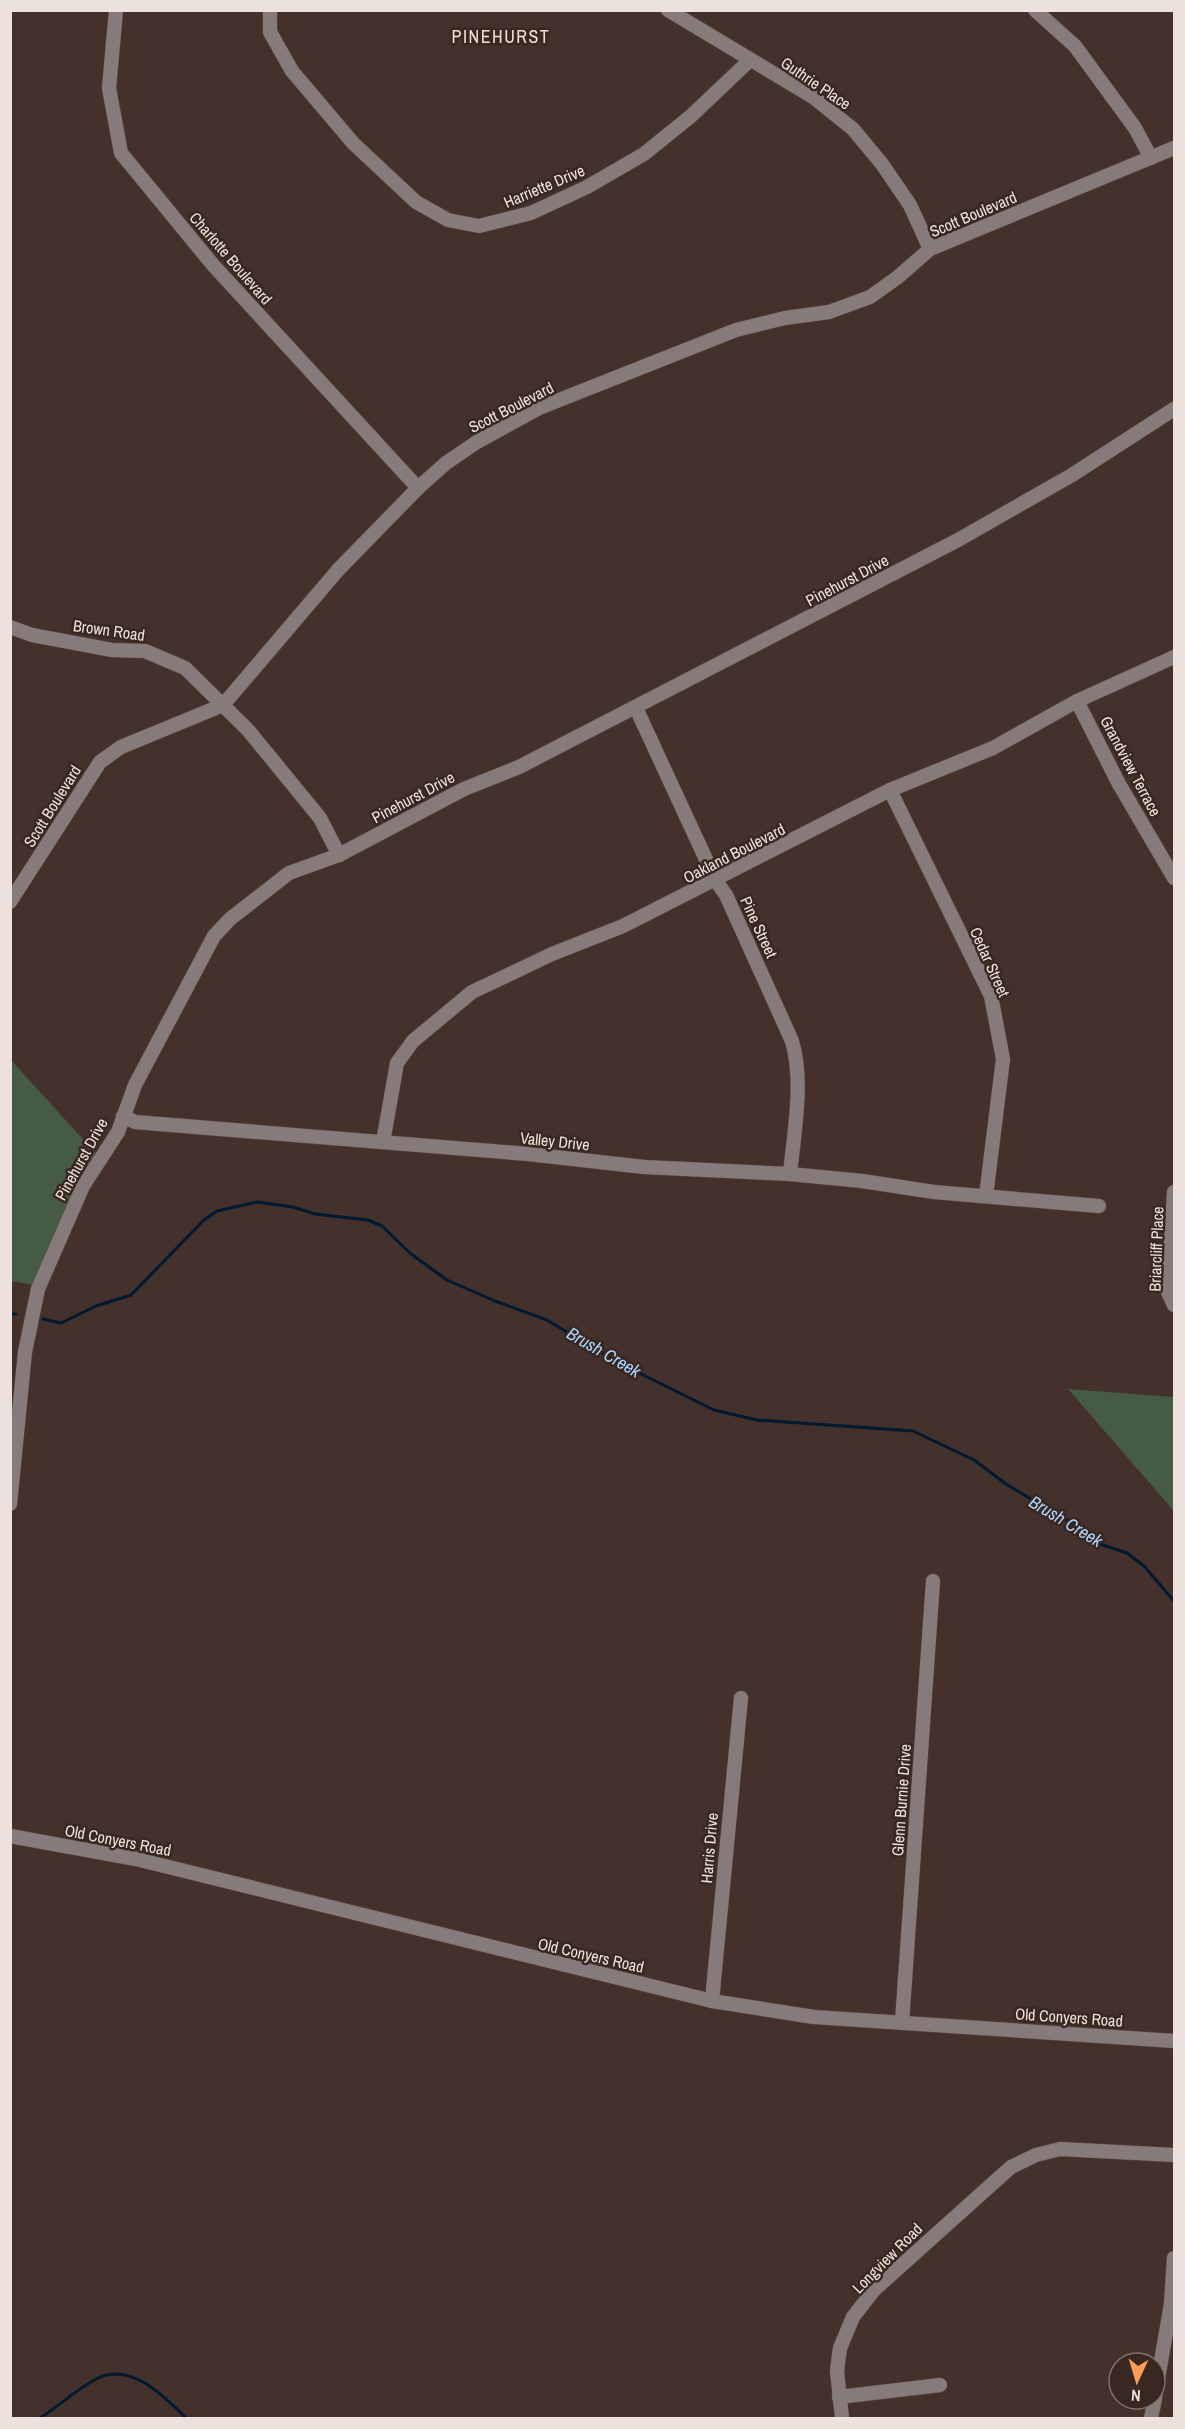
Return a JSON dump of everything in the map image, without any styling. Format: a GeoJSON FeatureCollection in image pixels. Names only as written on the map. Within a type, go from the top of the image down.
{"type":"FeatureCollection","features":[{"type":"Feature","properties":{"kind":"street","name":"Charlotte Boulevard"},"geometry":{"type":"LineString","coordinates":[[116,10],[109,88],[121,153],[213,265],[418,488]]}},
{"type":"Feature","properties":{"kind":"street","name":"Harriette Drive"},"geometry":{"type":"LineString","coordinates":[[270,10],[270,32],[292,72],[353,143],[416,202],[448,220],[479,226],[531,213],[587,187],[644,154],[691,116],[750,60]]}},
{"type":"Feature","properties":{"kind":"street","name":"Guthrie Place"},"geometry":{"type":"LineString","coordinates":[[668,10],[813,97],[853,129],[882,164],[910,205],[930,249]]}},
{"type":"Feature","properties":{"kind":"street"},"geometry":{"type":"LineString","coordinates":[[1035,10],[1075,46],[1135,128],[1151,158]]}},
{"type":"Feature","properties":{"kind":"street","name":"Scott Boulevard"},"geometry":{"type":"LineString","coordinates":[[10,902],[99,762],[121,747],[223,705],[338,570],[418,488],[446,463],[477,442],[539,408],[736,330],[785,318],[829,312],[870,297],[898,278],[930,249],[1174,148]]}},
{"type":"Feature","properties":{"kind":"street","name":"Pinehurst Drive"},"geometry":{"type":"LineString","coordinates":[[10,1504],[25,1352],[38,1289],[83,1186],[118,1132],[123,1116],[171,1013],[214,936],[230,919],[289,873],[339,855],[464,789],[519,767],[958,540],[1072,475],[1174,409]]}},
{"type":"Feature","properties":{"kind":"street","name":"Brown Road"},"geometry":{"type":"LineString","coordinates":[[10,627],[32,635],[112,650],[145,651],[185,668],[223,705],[320,818],[339,855]]}},
{"type":"Feature","properties":{"kind":"street","name":"Oakland Boulevard"},"geometry":{"type":"LineString","coordinates":[[383,1142],[397,1063],[413,1041],[444,1013],[496,979],[623,926],[716,881],[890,790],[993,748],[1077,701],[1174,657]]}},
{"type":"Feature","properties":{"kind":"street","name":"Grandview Terrace"},"geometry":{"type":"LineString","coordinates":[[1077,701],[1119,784],[1174,878]]}},
{"type":"Feature","properties":{"kind":"street","name":"Pine Street"},"geometry":{"type":"LineString","coordinates":[[636,708],[716,881],[726,895],[759,966],[796,1055],[796,1100],[790,1174]]}},
{"type":"Feature","properties":{"kind":"street","name":"Cedar Street"},"geometry":{"type":"LineString","coordinates":[[890,790],[991,996],[1003,1059],[986,1196]]}},
{"type":"Feature","properties":{"kind":"street","name":"Valley Drive"},"geometry":{"type":"LineString","coordinates":[[123,1116],[135,1122],[383,1142],[644,1167],[790,1174],[862,1181],[934,1192],[1099,1206]]}},
{"type":"Feature","properties":{"kind":"street","name":"Briarcliff Place"},"geometry":{"type":"LineString","coordinates":[[1174,1192],[1168,1292],[1174,1305]]}},
{"type":"Feature","properties":{"kind":"street","name":"Glenn Burnie Drive"},"geometry":{"type":"LineString","coordinates":[[902,2022],[933,1581]]}},
{"type":"Feature","properties":{"kind":"street","name":"Harris Drive"},"geometry":{"type":"LineString","coordinates":[[712,2001],[741,1698]]}},
{"type":"Feature","properties":{"kind":"street","name":"Old Conyers Road"},"geometry":{"type":"LineString","coordinates":[[10,1836],[136,1859],[712,2001],[814,2017],[1174,2041]]}},
{"type":"Feature","properties":{"kind":"street","name":"Longview Road"},"geometry":{"type":"LineString","coordinates":[[842,2418],[837,2371],[840,2348],[853,2317],[874,2290],[1011,2167],[1036,2155],[1060,2149],[1174,2155]]}},
{"type":"Feature","properties":{"kind":"street"},"geometry":{"type":"LineString","coordinates":[[1164,2351],[1173,2304],[1174,2258]]}},
{"type":"Feature","properties":{"kind":"street"},"geometry":{"type":"LineString","coordinates":[[839,2397],[940,2385]]}},
{"type":"Feature","properties":{"kind":"green space"},"geometry":{"type":"Polygon","coordinates":[[[10,1059],[100,1158],[40,1286],[11,1281],[10,1059]]]}},
{"type":"Feature","properties":{"kind":"green space"},"geometry":{"type":"Polygon","coordinates":[[[1068,1389],[1174,1397],[1174,1511],[1068,1389]]]}},
{"type":"Feature","properties":{"kind":"waterway","name":"Brush Creek"},"geometry":{"type":"LineString","coordinates":[[43,1319],[61,1323],[96,1306],[131,1295],[204,1220],[217,1211],[257,1202],[293,1207],[315,1214],[368,1220],[382,1226],[411,1254],[447,1280],[547,1320],[615,1361],[714,1410],[757,1420],[913,1431],[974,1460],[1006,1484],[1086,1532],[1100,1544],[1127,1553],[1144,1566],[1174,1601]]}},
{"type":"Feature","properties":{"kind":"waterway","name":"Brush Creek"},"geometry":{"type":"LineString","coordinates":[[10,1314],[16,1314]]}},
{"type":"Feature","properties":{"kind":"waterway"},"geometry":{"type":"LineString","coordinates":[[40,2418],[91,2382],[110,2374],[135,2378],[146,2384],[186,2418]]}},
{"type":"Feature","properties":{"kind":"district","name":"PINEHURST"},"geometry":{"type":"Point","coordinates":[501,36]}}]}
